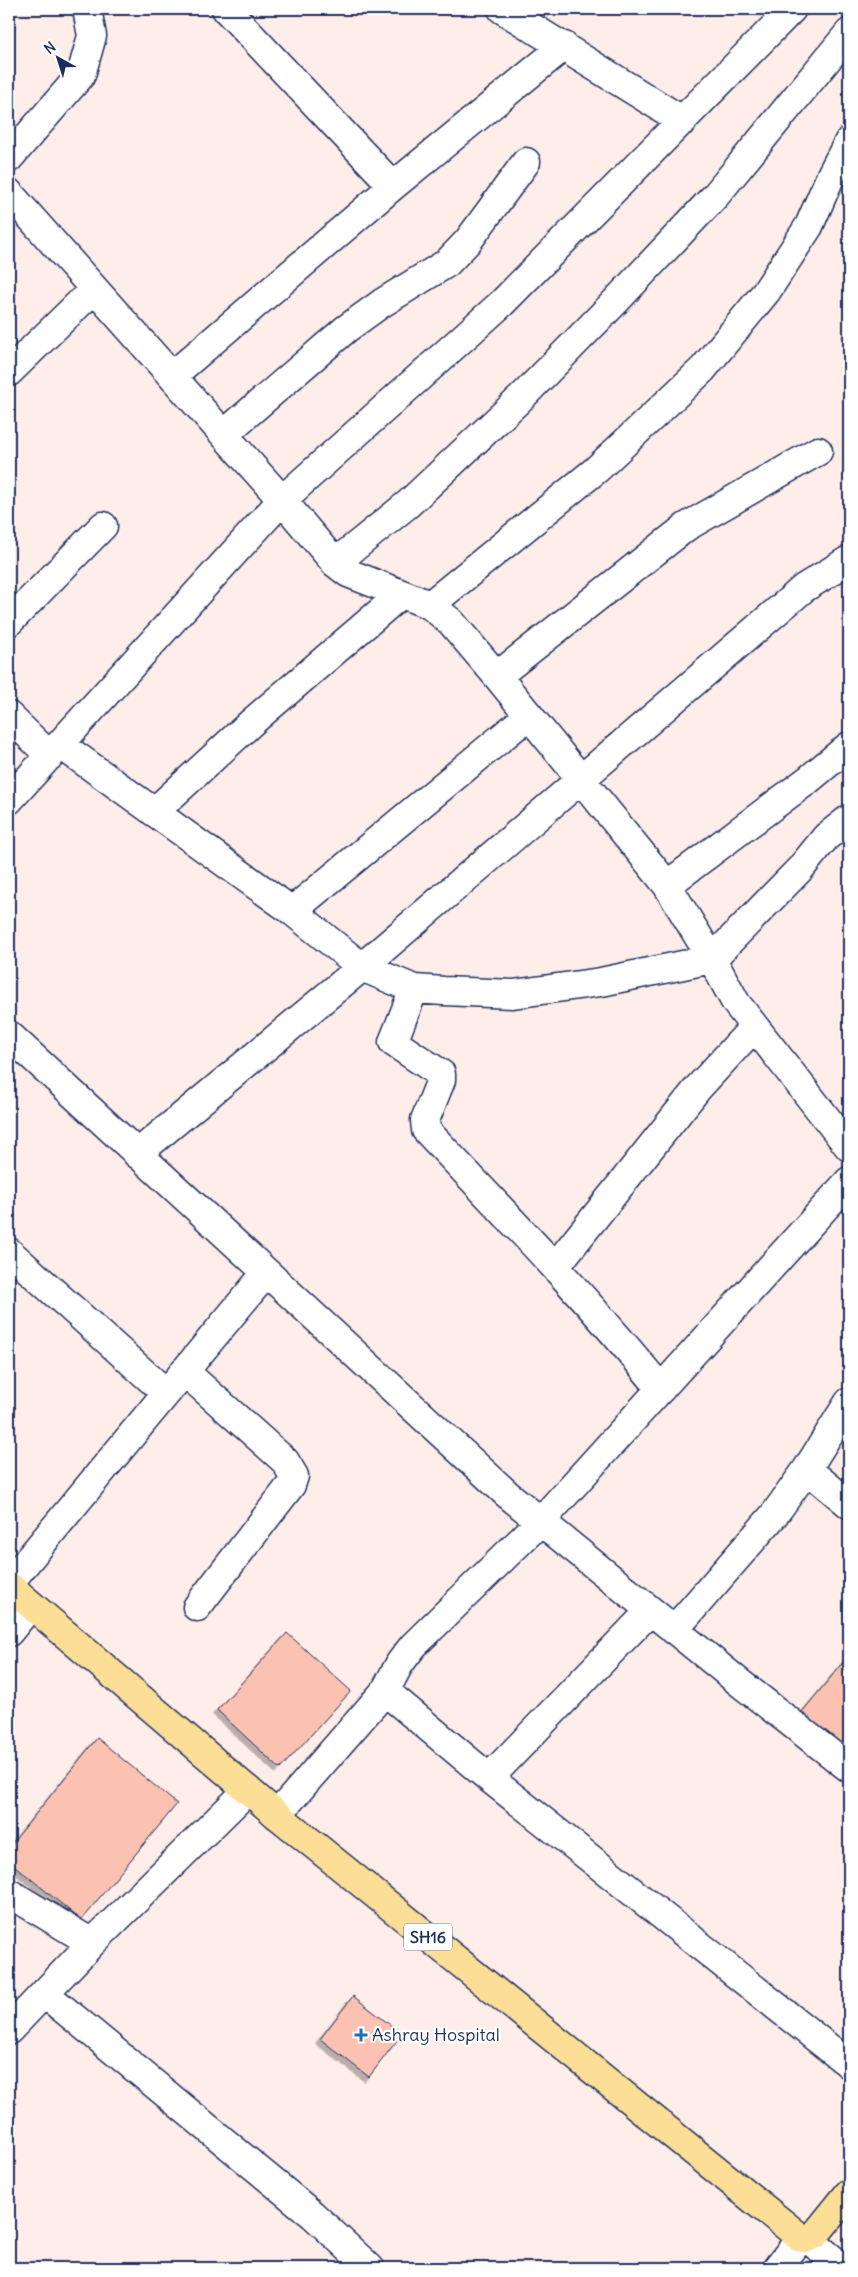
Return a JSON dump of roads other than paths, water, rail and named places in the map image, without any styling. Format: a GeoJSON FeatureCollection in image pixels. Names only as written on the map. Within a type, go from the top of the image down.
{"type":"FeatureCollection","features":[{"type":"Feature","properties":{"kind":"main road","name":"SH16"},"geometry":{"type":"LineString","coordinates":[[9,1584],[31,1605],[277,1815],[804,2238]]}},
{"type":"Feature","properties":{"kind":"main road"},"geometry":{"type":"LineString","coordinates":[[804,2238],[815,2235],[849,2193]]}},
{"type":"Feature","properties":{"kind":"street"},"geometry":{"type":"LineString","coordinates":[[9,158],[81,75],[92,36],[87,9]]}},
{"type":"Feature","properties":{"kind":"street"},"geometry":{"type":"LineString","coordinates":[[226,9],[393,186]]}},
{"type":"Feature","properties":{"kind":"street"},"geometry":{"type":"LineString","coordinates":[[502,9],[683,121]]}},
{"type":"Feature","properties":{"kind":"street"},"geometry":{"type":"LineString","coordinates":[[9,800],[56,751],[282,500],[502,303],[792,9]]}},
{"type":"Feature","properties":{"kind":"street"},"geometry":{"type":"LineString","coordinates":[[335,563],[408,504],[522,397],[615,302],[716,195],[849,33]]}},
{"type":"Feature","properties":{"kind":"street"},"geometry":{"type":"LineString","coordinates":[[172,376],[393,186],[564,46]]}},
{"type":"Feature","properties":{"kind":"street"},"geometry":{"type":"LineString","coordinates":[[430,605],[596,470],[703,369],[766,292],[809,226],[832,173],[849,141]]}},
{"type":"Feature","properties":{"kind":"street"},"geometry":{"type":"LineString","coordinates":[[224,434],[346,329],[382,303],[448,263],[468,241],[526,162]]}},
{"type":"Feature","properties":{"kind":"street"},"geometry":{"type":"LineString","coordinates":[[9,193],[224,434],[335,563],[348,573],[400,595],[430,605],[451,622],[667,885],[736,1003],[846,1136]]}},
{"type":"Feature","properties":{"kind":"street"},"geometry":{"type":"LineString","coordinates":[[9,372],[94,288]]}},
{"type":"Feature","properties":{"kind":"street"},"geometry":{"type":"LineString","coordinates":[[497,676],[686,527],[818,451]]}},
{"type":"Feature","properties":{"kind":"street"},"geometry":{"type":"LineString","coordinates":[[9,622],[103,526]]}},
{"type":"Feature","properties":{"kind":"street"},"geometry":{"type":"LineString","coordinates":[[137,1154],[362,967],[804,588],[849,560]]}},
{"type":"Feature","properties":{"kind":"street"},"geometry":{"type":"LineString","coordinates":[[154,812],[252,722],[400,595]]}},
{"type":"Feature","properties":{"kind":"street"},"geometry":{"type":"LineString","coordinates":[[292,911],[529,715]]}},
{"type":"Feature","properties":{"kind":"street"},"geometry":{"type":"LineString","coordinates":[[9,716],[56,751],[154,812],[292,911],[362,967],[414,989],[513,994],[600,982],[712,959],[800,868],[826,837],[849,819]]}},
{"type":"Feature","properties":{"kind":"street"},"geometry":{"type":"LineString","coordinates":[[667,885],[808,780],[849,746]]}},
{"type":"Feature","properties":{"kind":"street"},"geometry":{"type":"LineString","coordinates":[[414,989],[393,1042],[441,1074],[441,1080],[425,1120],[426,1130],[555,1267],[624,1344],[661,1389]]}},
{"type":"Feature","properties":{"kind":"street"},"geometry":{"type":"LineString","coordinates":[[555,1267],[698,1088],[754,1027]]}},
{"type":"Feature","properties":{"kind":"street"},"geometry":{"type":"LineString","coordinates":[[9,1035],[507,1494],[650,1611],[849,1768]]}},
{"type":"Feature","properties":{"kind":"street"},"geometry":{"type":"LineString","coordinates":[[277,1815],[385,1691],[400,1663],[413,1646],[540,1522],[849,1182]]}},
{"type":"Feature","properties":{"kind":"street"},"geometry":{"type":"LineString","coordinates":[[9,1254],[166,1393]]}},
{"type":"Feature","properties":{"kind":"street"},"geometry":{"type":"LineString","coordinates":[[9,1584],[266,1273]]}},
{"type":"Feature","properties":{"kind":"street"},"geometry":{"type":"LineString","coordinates":[[184,1372],[285,1461],[294,1476],[291,1486],[197,1606]]}},
{"type":"Feature","properties":{"kind":"street"},"geometry":{"type":"LineString","coordinates":[[674,1630],[774,1515],[807,1469],[849,1402]]}},
{"type":"Feature","properties":{"kind":"street"},"geometry":{"type":"LineString","coordinates":[[807,1469],[849,1504]]}},
{"type":"Feature","properties":{"kind":"street"},"geometry":{"type":"LineString","coordinates":[[9,1632],[31,1605]]}},
{"type":"Feature","properties":{"kind":"street"},"geometry":{"type":"LineString","coordinates":[[489,1778],[650,1611]]}},
{"type":"Feature","properties":{"kind":"street"},"geometry":{"type":"LineString","coordinates":[[385,1691],[489,1778],[849,2064]]}},
{"type":"Feature","properties":{"kind":"street"},"geometry":{"type":"LineString","coordinates":[[9,2030],[92,1943],[248,1790]]}},
{"type":"Feature","properties":{"kind":"street"},"geometry":{"type":"LineString","coordinates":[[9,1893],[92,1943]]}},
{"type":"Feature","properties":{"kind":"street"},"geometry":{"type":"LineString","coordinates":[[44,1993],[313,2215],[370,2268]]}},
{"type":"Feature","properties":{"kind":"street"},"geometry":{"type":"LineString","coordinates":[[777,2268],[804,2238],[843,2268]]}},
{"type":"Feature","properties":{"kind":"place","name":"Ashray Hospital"},"geometry":{"type":"Point","coordinates":[361,2035]}}]}
